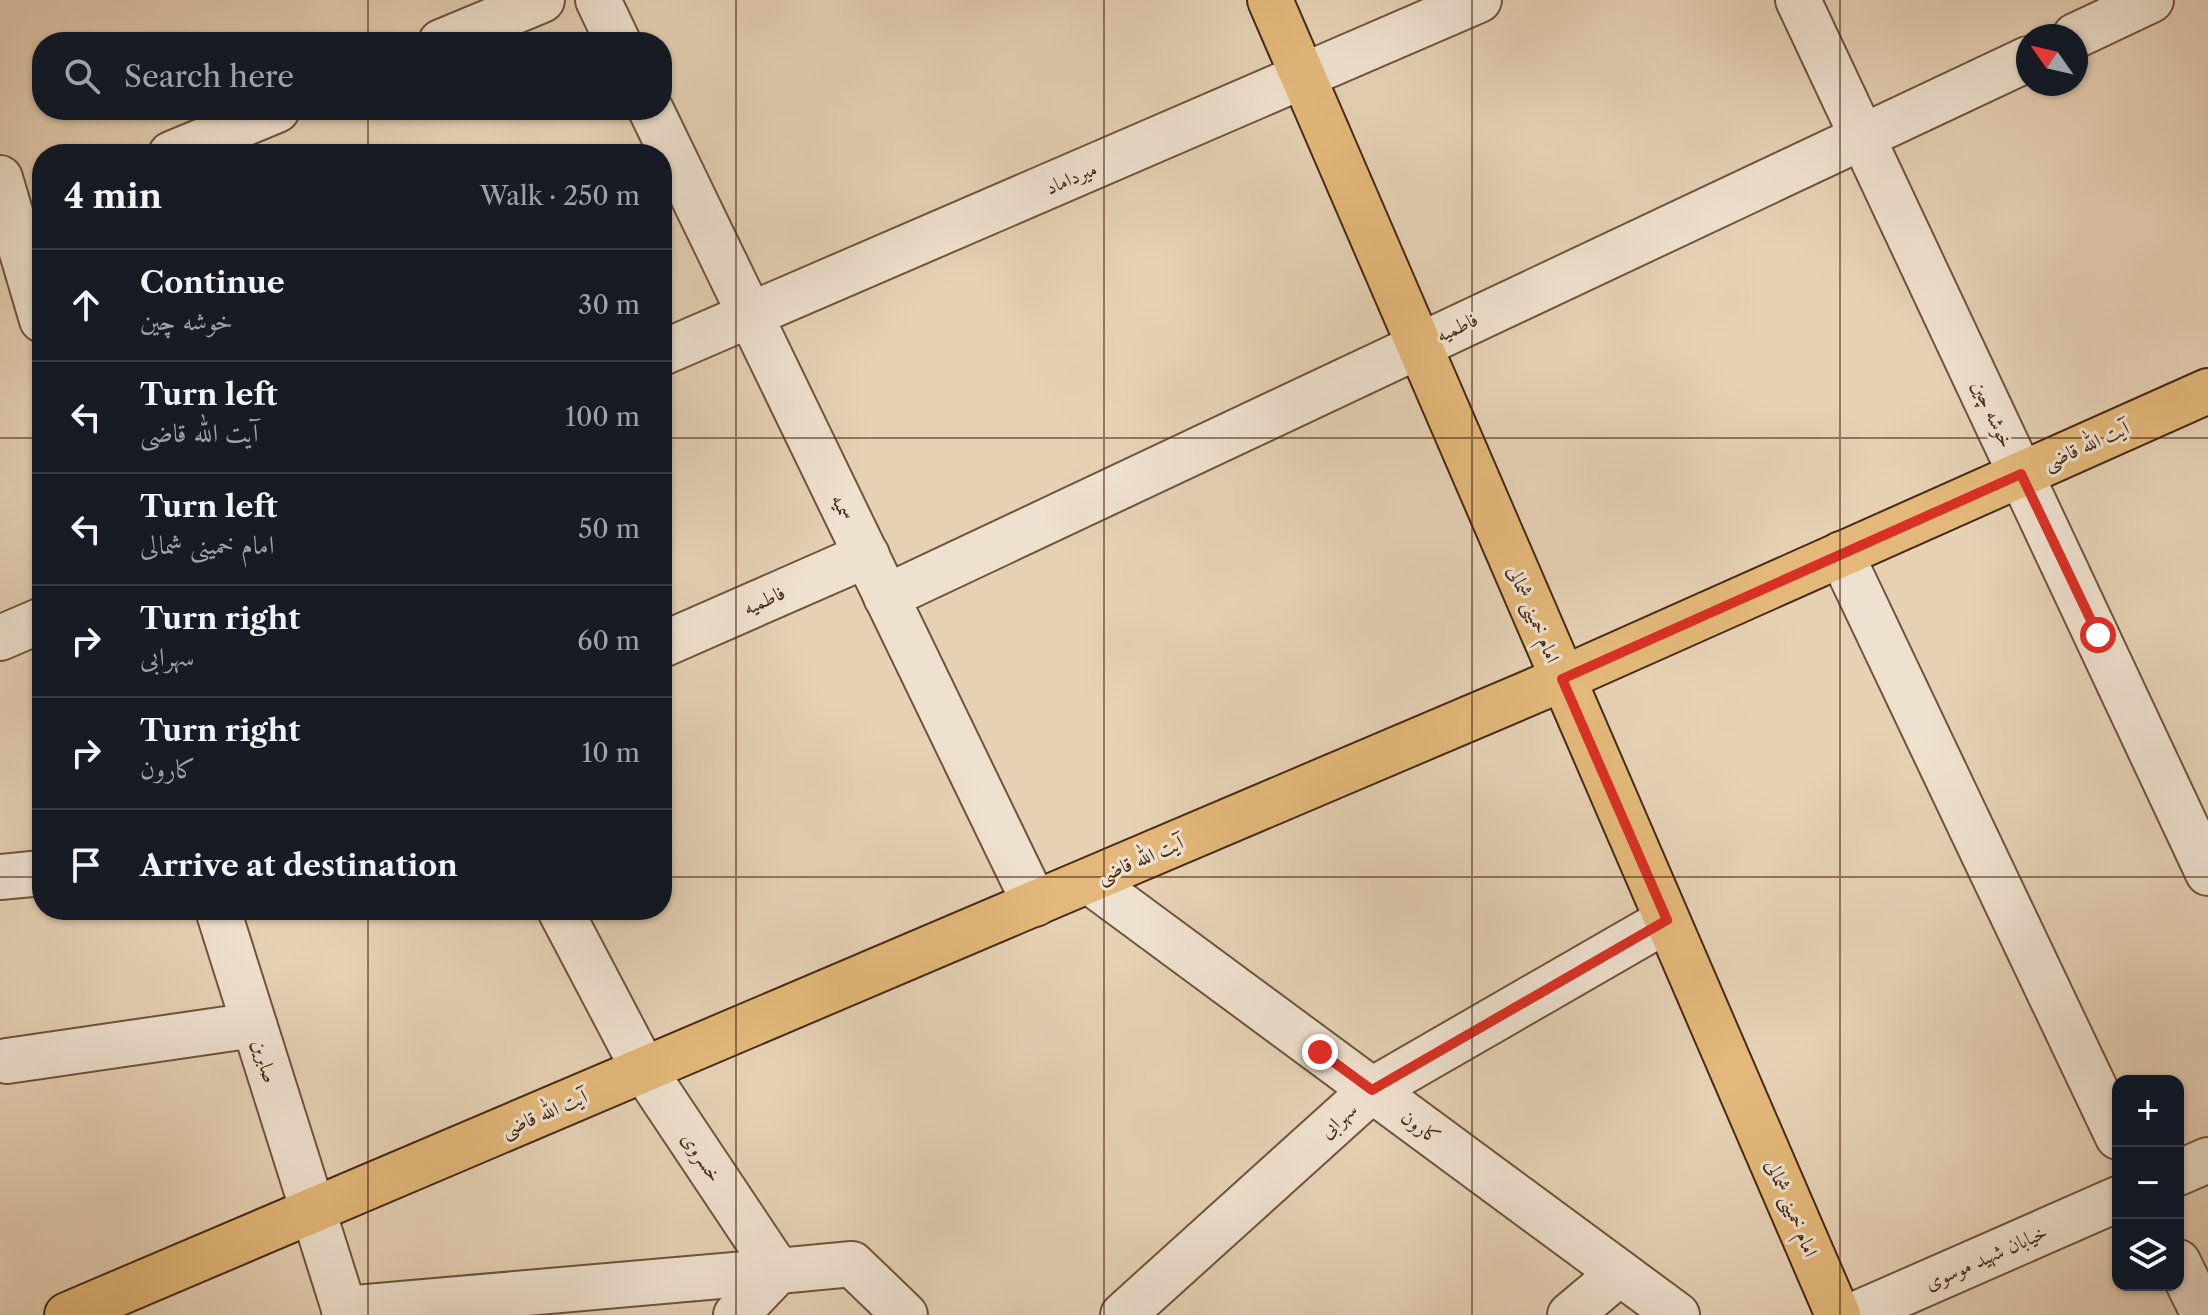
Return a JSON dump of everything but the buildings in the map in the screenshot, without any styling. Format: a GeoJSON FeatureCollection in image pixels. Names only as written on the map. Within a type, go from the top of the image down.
{"type":"FeatureCollection","features":[{"type":"Feature","properties":{"kind":"main road","name":"امام خمینی شمالی"},"geometry":{"type":"LineString","coordinates":[[1270,0],[1838,1315]]}},
{"type":"Feature","properties":{"kind":"main road","name":"آیت الله قاضی"},"geometry":{"type":"LineString","coordinates":[[67,1315],[1562,679],[2208,391]]}},
{"type":"Feature","properties":{"kind":"street"},"geometry":{"type":"LineString","coordinates":[[465,32],[542,0]]}},
{"type":"Feature","properties":{"kind":"street"},"geometry":{"type":"LineString","coordinates":[[598,0],[613,32]]}},
{"type":"Feature","properties":{"kind":"street","name":"میرداماد"},"geometry":{"type":"LineString","coordinates":[[672,349],[1479,0]]}},
{"type":"Feature","properties":{"kind":"street","name":"خوشه چین"},"geometry":{"type":"LineString","coordinates":[[1798,0],[2021,474],[2197,819],[2208,873]]}},
{"type":"Feature","properties":{"kind":"street"},"geometry":{"type":"LineString","coordinates":[[2088,30],[2151,0]]}},
{"type":"Feature","properties":{"kind":"street","name":"فاطمیه"},"geometry":{"type":"LineString","coordinates":[[886,597],[2016,65]]}},
{"type":"Feature","properties":{"kind":"street"},"geometry":{"type":"LineString","coordinates":[[195,144],[253,120]]}},
{"type":"Feature","properties":{"kind":"street","name":"سمیه"},"geometry":{"type":"LineString","coordinates":[[656,120],[668,144]]}},
{"type":"Feature","properties":{"kind":"street","name":"سمیه"},"geometry":{"type":"LineString","coordinates":[[672,153],[1035,904]]}},
{"type":"Feature","properties":{"kind":"street"},"geometry":{"type":"LineString","coordinates":[[0,178],[18,218],[32,278]]}},
{"type":"Feature","properties":{"kind":"street"},"geometry":{"type":"LineString","coordinates":[[1841,554],[2112,1124]]}},
{"type":"Feature","properties":{"kind":"street","name":"فاطمیه"},"geometry":{"type":"LineString","coordinates":[[672,641],[867,555]]}},
{"type":"Feature","properties":{"kind":"street"},"geometry":{"type":"LineString","coordinates":[[0,638],[32,624]]}},
{"type":"Feature","properties":{"kind":"street"},"geometry":{"type":"LineString","coordinates":[[0,877],[32,874]]}},
{"type":"Feature","properties":{"kind":"street","name":"کارون"},"geometry":{"type":"LineString","coordinates":[[1089,881],[1677,1315]]}},
{"type":"Feature","properties":{"kind":"street","name":"صابرین"},"geometry":{"type":"LineString","coordinates":[[221,920],[345,1312]]}},
{"type":"Feature","properties":{"kind":"street","name":"خسروی"},"geometry":{"type":"LineString","coordinates":[[565,920],[644,1070],[778,1271]]}},
{"type":"Feature","properties":{"kind":"street","name":"سهرابی"},"geometry":{"type":"LineString","coordinates":[[1123,1315],[1372,1090],[1667,920]]}},
{"type":"Feature","properties":{"kind":"street"},"geometry":{"type":"LineString","coordinates":[[7,1061],[254,1025]]}},
{"type":"Feature","properties":{"kind":"street"},"geometry":{"type":"LineString","coordinates":[[2184,1170],[2208,1160]]}},
{"type":"Feature","properties":{"kind":"street","name":"خیابان شهید موسوی"},"geometry":{"type":"LineString","coordinates":[[1854,1315],[2112,1202]]}},
{"type":"Feature","properties":{"kind":"street"},"geometry":{"type":"LineString","coordinates":[[345,1312],[852,1264],[905,1315]]}},
{"type":"Feature","properties":{"kind":"street"},"geometry":{"type":"LineString","coordinates":[[736,1315],[778,1271]]}},
{"type":"Feature","properties":{"kind":"street"},"geometry":{"type":"LineString","coordinates":[[1570,1315],[1620,1273]]}},
{"type":"Feature","properties":{"kind":"street"},"geometry":{"type":"LineString","coordinates":[[2184,1274],[2204,1315]]}},
{"type":"Feature","properties":{"kind":"route"},"geometry":{"type":"LineString","coordinates":[[1320,1052],[1372,1090],[1667,920],[1562,679],[2021,474],[2098,635]]}}]}
